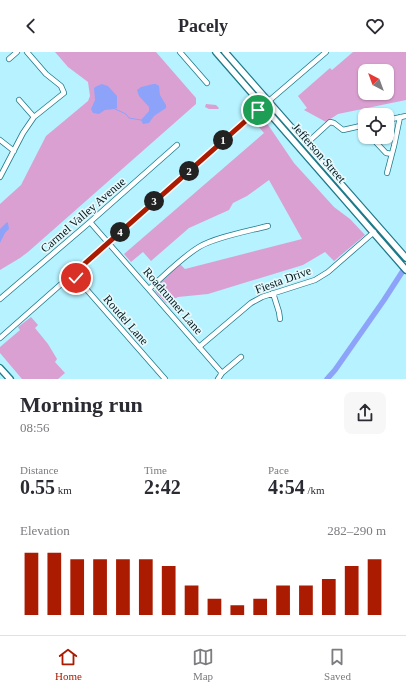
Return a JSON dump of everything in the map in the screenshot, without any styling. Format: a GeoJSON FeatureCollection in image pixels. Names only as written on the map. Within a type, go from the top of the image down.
{"type":"FeatureCollection","features":[{"type":"Feature","properties":{"kind":"main road","name":"Jefferson Street"},"geometry":{"type":"LineString","coordinates":[[216,52],[406,270]]}},
{"type":"Feature","properties":{"kind":"main road","name":"Jefferson Street"},"geometry":{"type":"LineString","coordinates":[[225,52],[406,258]]}},
{"type":"Feature","properties":{"kind":"main road"},"geometry":{"type":"LineString","coordinates":[[279,124],[291,132],[302,145],[306,144]]}},
{"type":"Feature","properties":{"kind":"main road"},"geometry":{"type":"LineString","coordinates":[[0,368],[10,379]]}},
{"type":"Feature","properties":{"kind":"street"},"geometry":{"type":"LineString","coordinates":[[9,60],[18,52]]}},
{"type":"Feature","properties":{"kind":"street"},"geometry":{"type":"LineString","coordinates":[[0,176],[22,133],[34,117],[64,93],[61,86],[46,74],[27,52]]}},
{"type":"Feature","properties":{"kind":"street"},"geometry":{"type":"LineString","coordinates":[[180,52],[207,83]]}},
{"type":"Feature","properties":{"kind":"street"},"geometry":{"type":"LineString","coordinates":[[0,338],[268,101],[326,52]]}},
{"type":"Feature","properties":{"kind":"street"},"geometry":{"type":"LineString","coordinates":[[19,100],[34,117]]}},
{"type":"Feature","properties":{"kind":"street"},"geometry":{"type":"LineString","coordinates":[[394,118],[406,116]]}},
{"type":"Feature","properties":{"kind":"street"},"geometry":{"type":"LineString","coordinates":[[387,173],[400,117]]}},
{"type":"Feature","properties":{"kind":"street"},"geometry":{"type":"LineString","coordinates":[[306,144],[330,122],[343,130],[358,128]]}},
{"type":"Feature","properties":{"kind":"street"},"geometry":{"type":"LineString","coordinates":[[0,140],[14,151]]}},
{"type":"Feature","properties":{"kind":"street","name":"Carmel Valley Avenue"},"geometry":{"type":"LineString","coordinates":[[0,299],[90,222],[177,144]]}},
{"type":"Feature","properties":{"kind":"street"},"geometry":{"type":"LineString","coordinates":[[378,144],[386,153],[392,154]]}},
{"type":"Feature","properties":{"kind":"street","name":"Roadrunner Lane"},"geometry":{"type":"LineString","coordinates":[[90,222],[222,373]]}},
{"type":"Feature","properties":{"kind":"street"},"geometry":{"type":"LineString","coordinates":[[149,289],[200,246],[209,242],[268,226]]}},
{"type":"Feature","properties":{"kind":"street","name":"Fiesta Drive"},"geometry":{"type":"LineString","coordinates":[[199,347],[251,303],[273,293],[315,280],[328,272],[374,232]]}},
{"type":"Feature","properties":{"kind":"street","name":"Roudel Lane"},"geometry":{"type":"LineString","coordinates":[[73,274],[165,379]]}},
{"type":"Feature","properties":{"kind":"street"},"geometry":{"type":"LineString","coordinates":[[273,293],[280,319]]}},
{"type":"Feature","properties":{"kind":"street"},"geometry":{"type":"LineString","coordinates":[[218,379],[222,373],[241,357]]}},
{"type":"Feature","properties":{"kind":"shaded area"},"geometry":{"type":"Polygon","coordinates":[[[55,52],[156,52],[196,98],[196,104],[28,252],[0,270],[0,204],[21,185],[46,136],[88,101],[90,96],[88,82],[68,67],[55,52]]]}},
{"type":"Feature","properties":{"kind":"shaded area"},"geometry":{"type":"Polygon","coordinates":[[[353,52],[406,52],[406,100],[367,108],[358,108],[358,110],[338,114],[326,122],[304,110],[307,108],[298,96],[330,68],[332,70],[353,52]]]}},
{"type":"Feature","properties":{"kind":"shaded area"},"geometry":{"type":"Polygon","coordinates":[[[206,104],[216,105],[219,108],[209,109],[205,107],[206,104]]]}},
{"type":"Feature","properties":{"kind":"shaded area"},"geometry":{"type":"Polygon","coordinates":[[[260,113],[294,163],[334,207],[350,219],[365,235],[334,261],[325,252],[303,265],[208,294],[178,297],[166,303],[155,291],[156,286],[180,264],[185,269],[302,239],[269,180],[247,196],[233,203],[229,210],[189,228],[151,261],[143,252],[131,262],[124,254],[264,133],[253,120],[260,113]]]}},
{"type":"Feature","properties":{"kind":"shaded area"},"geometry":{"type":"Polygon","coordinates":[[[31,317],[38,325],[35,328],[48,344],[57,359],[55,362],[65,373],[58,379],[22,379],[0,353],[0,347],[20,330],[18,327],[31,317]]]}},
{"type":"Feature","properties":{"kind":"water"},"geometry":{"type":"Polygon","coordinates":[[[102,84],[108,86],[117,96],[117,108],[105,110],[99,114],[93,113],[91,109],[95,100],[94,88],[102,84]]]}},
{"type":"Feature","properties":{"kind":"water"},"geometry":{"type":"Polygon","coordinates":[[[153,84],[159,86],[160,95],[166,105],[166,108],[154,116],[149,123],[143,124],[141,120],[149,111],[149,107],[139,96],[137,90],[141,87],[153,84]]]}},
{"type":"Feature","properties":{"kind":"water"},"geometry":{"type":"Polygon","coordinates":[[[7,222],[9,229],[5,233],[0,243],[0,229],[7,222]]]}},
{"type":"Feature","properties":{"kind":"waterway"},"geometry":{"type":"LineString","coordinates":[[115,109],[126,114],[129,118],[141,120]]}},
{"type":"Feature","properties":{"kind":"waterway"},"geometry":{"type":"LineString","coordinates":[[327,379],[335,370],[384,300],[406,266]]}},
{"type":"Feature","properties":{"kind":"route"},"geometry":{"type":"LineString","coordinates":[[76,278],[73,274],[258,110]]}}]}
